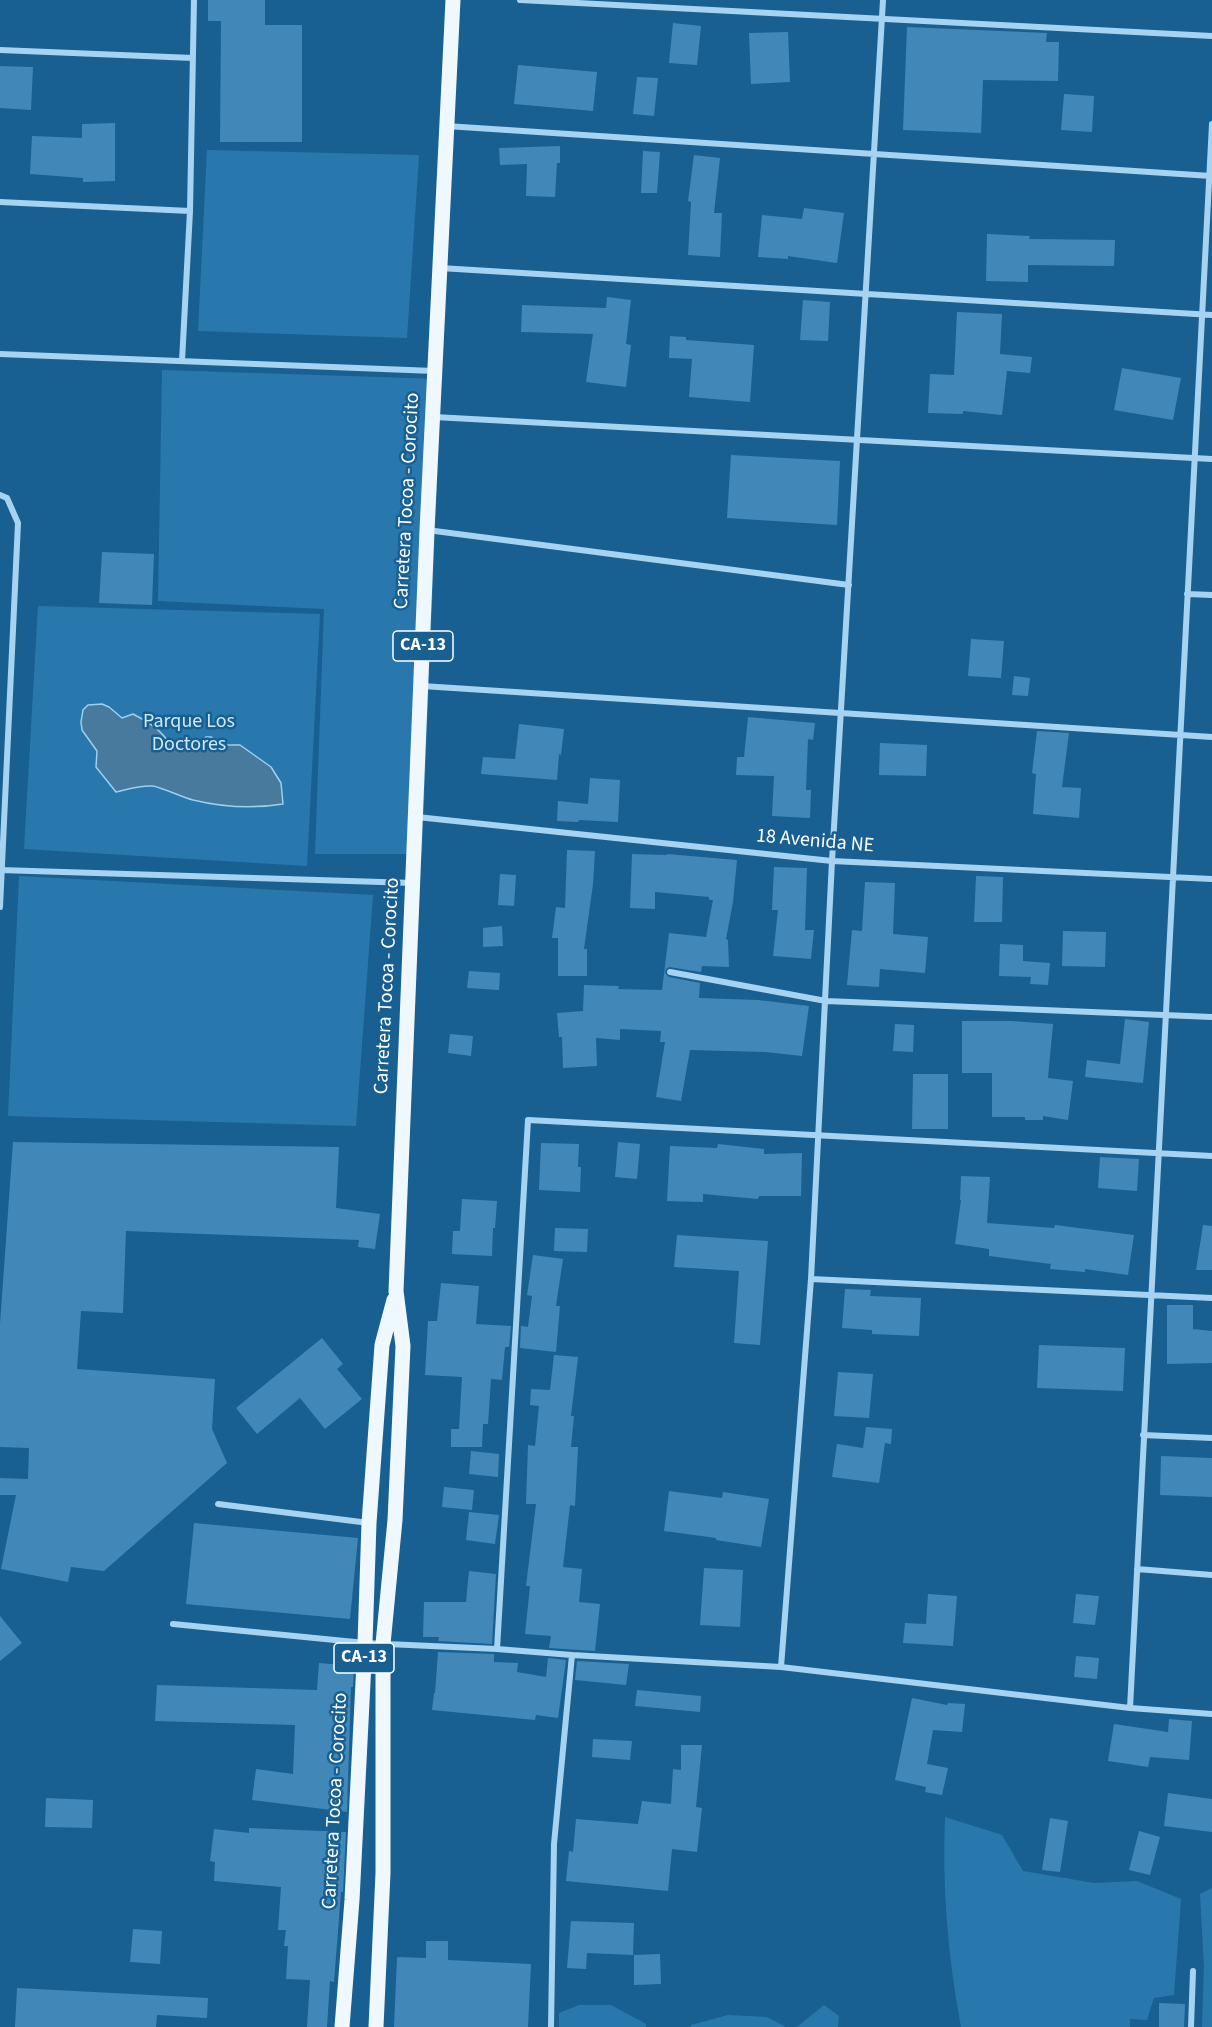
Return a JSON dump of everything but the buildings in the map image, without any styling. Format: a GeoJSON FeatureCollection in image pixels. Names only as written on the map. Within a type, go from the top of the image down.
{"type":"FeatureCollection","features":[{"type":"Feature","properties":{"kind":"main road","name":"Carretera Tocoa - Corocito"},"geometry":{"type":"LineString","coordinates":[[376,2027],[383,1873],[383,1644],[395,1520],[403,1346],[396,1292],[427,530],[453,0]]}},
{"type":"Feature","properties":{"kind":"main road","name":"Carretera Tocoa - Corocito"},"geometry":{"type":"LineString","coordinates":[[342,2027],[352,1900],[369,1523],[382,1345],[396,1292]]}},
{"type":"Feature","properties":{"kind":"street"},"geometry":{"type":"LineString","coordinates":[[182,361],[190,211],[194,0]]}},
{"type":"Feature","properties":{"kind":"street"},"geometry":{"type":"LineString","coordinates":[[520,0],[1212,36]]}},
{"type":"Feature","properties":{"kind":"street"},"geometry":{"type":"LineString","coordinates":[[781,1667],[811,1279],[832,861],[883,0]]}},
{"type":"Feature","properties":{"kind":"street"},"geometry":{"type":"LineString","coordinates":[[0,50],[194,58]]}},
{"type":"Feature","properties":{"kind":"street"},"geometry":{"type":"LineString","coordinates":[[1130,1708],[1212,124]]}},
{"type":"Feature","properties":{"kind":"street"},"geometry":{"type":"LineString","coordinates":[[446,126],[1211,176]]}},
{"type":"Feature","properties":{"kind":"street"},"geometry":{"type":"LineString","coordinates":[[0,202],[190,211]]}},
{"type":"Feature","properties":{"kind":"street"},"geometry":{"type":"LineString","coordinates":[[440,268],[1212,315]]}},
{"type":"Feature","properties":{"kind":"street"},"geometry":{"type":"LineString","coordinates":[[0,354],[435,371]]}},
{"type":"Feature","properties":{"kind":"street"},"geometry":{"type":"LineString","coordinates":[[433,417],[1212,459]]}},
{"type":"Feature","properties":{"kind":"street"},"geometry":{"type":"LineString","coordinates":[[0,495],[7,498],[18,523],[0,907]]}},
{"type":"Feature","properties":{"kind":"street"},"geometry":{"type":"LineString","coordinates":[[427,530],[849,585]]}},
{"type":"Feature","properties":{"kind":"street"},"geometry":{"type":"LineString","coordinates":[[1187,594],[1212,595]]}},
{"type":"Feature","properties":{"kind":"street"},"geometry":{"type":"LineString","coordinates":[[421,686],[1212,737]]}},
{"type":"Feature","properties":{"kind":"street","name":"18 Avenida NE"},"geometry":{"type":"LineString","coordinates":[[416,817],[832,861],[1212,879]]}},
{"type":"Feature","properties":{"kind":"street"},"geometry":{"type":"LineString","coordinates":[[1,870],[414,883]]}},
{"type":"Feature","properties":{"kind":"street"},"geometry":{"type":"LineString","coordinates":[[670,972],[826,1001],[1212,1017]]}},
{"type":"Feature","properties":{"kind":"street"},"geometry":{"type":"LineString","coordinates":[[497,1649],[528,1120],[1212,1156]]}},
{"type":"Feature","properties":{"kind":"street"},"geometry":{"type":"LineString","coordinates":[[811,1279],[1212,1298]]}},
{"type":"Feature","properties":{"kind":"street"},"geometry":{"type":"LineString","coordinates":[[1143,1434],[1212,1438]]}},
{"type":"Feature","properties":{"kind":"street"},"geometry":{"type":"LineString","coordinates":[[218,1504],[369,1523]]}},
{"type":"Feature","properties":{"kind":"street"},"geometry":{"type":"LineString","coordinates":[[1137,1569],[1212,1575]]}},
{"type":"Feature","properties":{"kind":"street"},"geometry":{"type":"LineString","coordinates":[[173,1624],[365,1643],[781,1667],[1130,1708],[1212,1714]]}},
{"type":"Feature","properties":{"kind":"street"},"geometry":{"type":"LineString","coordinates":[[551,2027],[554,1844],[572,1655]]}},
{"type":"Feature","properties":{"kind":"street"},"geometry":{"type":"LineString","coordinates":[[1191,2027],[1193,1971]]}},
{"type":"Feature","properties":{"kind":"green space"},"geometry":{"type":"Polygon","coordinates":[[[207,150],[419,155],[407,338],[198,331],[207,150]]]}},
{"type":"Feature","properties":{"kind":"green space"},"geometry":{"type":"Polygon","coordinates":[[[162,370],[441,379],[422,854],[315,854],[324,609],[158,601],[162,370]]]}},
{"type":"Feature","properties":{"kind":"green space","name":"Parque Los Doctores"},"geometry":{"type":"Polygon","coordinates":[[[38,606],[320,614],[307,866],[24,849],[38,606]]]}},
{"type":"Feature","properties":{"kind":"green space"},"geometry":{"type":"Polygon","coordinates":[[[19,876],[373,895],[356,1126],[8,1116],[19,876]]]}},
{"type":"Feature","properties":{"kind":"green space"},"geometry":{"type":"Polygon","coordinates":[[[945,1817],[1002,1835],[1023,1871],[1094,1883],[1137,1881],[1181,1899],[1174,1995],[1154,1998],[1147,2020],[1130,2019],[1130,2027],[961,2027],[947,1923],[944,1870],[945,1817]]]}},
{"type":"Feature","properties":{"kind":"green space"},"geometry":{"type":"Polygon","coordinates":[[[1212,1888],[1212,2027],[1202,2027],[1204,1967],[1200,1894],[1212,1888]]]}},
{"type":"Feature","properties":{"kind":"green space"},"geometry":{"type":"Polygon","coordinates":[[[579,2005],[611,2005],[646,2024],[646,2027],[559,2027],[559,2013],[579,2005]]]}},
{"type":"Feature","properties":{"kind":"green space"},"geometry":{"type":"Polygon","coordinates":[[[824,2005],[839,2016],[838,2027],[797,2027],[824,2005]]]}},
{"type":"Feature","properties":{"kind":"green space"},"geometry":{"type":"Polygon","coordinates":[[[728,2015],[767,2017],[786,2027],[691,2027],[691,2025],[728,2015]]]}},
{"type":"Feature","properties":{"kind":"shaded area"},"geometry":{"type":"Polygon","coordinates":[[[102,704],[122,718],[133,714],[144,720],[159,731],[170,745],[188,749],[206,737],[211,737],[226,745],[240,745],[271,767],[281,783],[283,804],[249,807],[215,804],[193,800],[153,786],[116,792],[96,767],[97,751],[82,730],[83,710],[88,705],[102,704]]]}}]}
